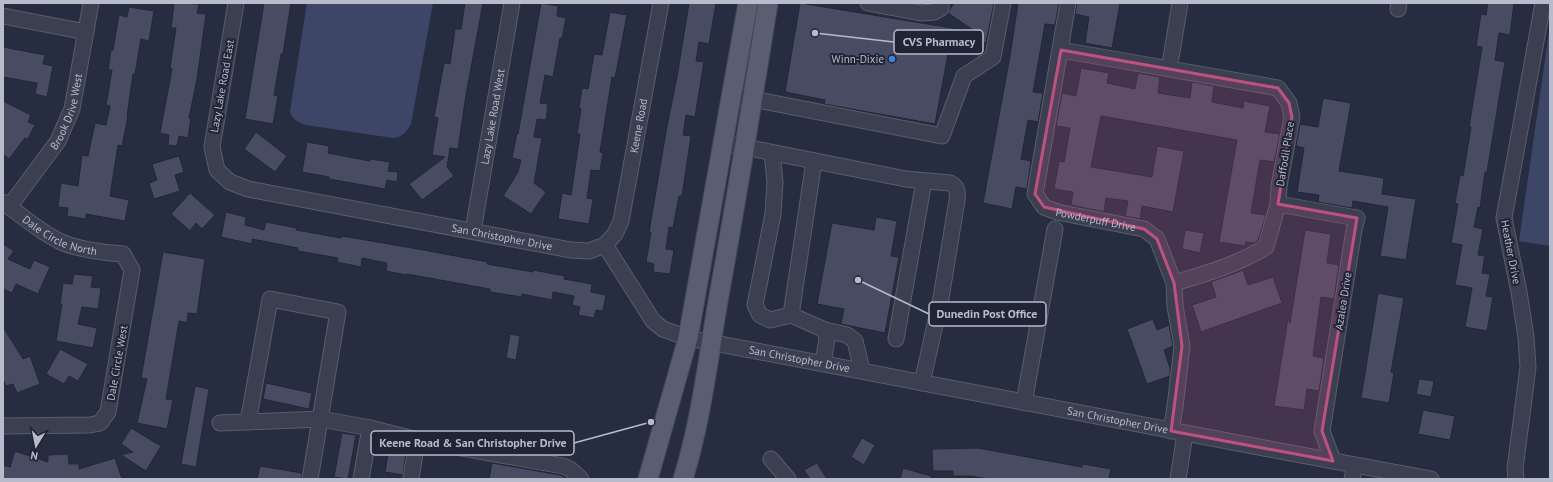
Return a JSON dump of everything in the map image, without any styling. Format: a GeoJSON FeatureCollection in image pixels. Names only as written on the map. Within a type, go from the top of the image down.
{"type":"FeatureCollection","features":[{"type":"Feature","properties":{"kind":"main road"},"geometry":{"type":"LineString","coordinates":[[648,479],[688,338],[748,3]]}},
{"type":"Feature","properties":{"kind":"main road"},"geometry":{"type":"LineString","coordinates":[[684,479],[697,421],[711,342],[745,148],[768,3]]}},
{"type":"Feature","properties":{"kind":"street","name":"Brook Drive West"},"geometry":{"type":"LineString","coordinates":[[6,205],[58,141],[72,109],[92,3]]}},
{"type":"Feature","properties":{"kind":"street","name":"Lazy Lake Road East"},"geometry":{"type":"LineString","coordinates":[[217,170],[212,147],[236,3]]}},
{"type":"Feature","properties":{"kind":"street","name":"Lazy Lake Road West"},"geometry":{"type":"LineString","coordinates":[[473,231],[512,3]]}},
{"type":"Feature","properties":{"kind":"street","name":"Keene Road"},"geometry":{"type":"LineString","coordinates":[[605,245],[615,234],[621,221],[661,3]]}},
{"type":"Feature","properties":{"kind":"street"},"geometry":{"type":"LineString","coordinates":[[868,3],[921,13],[934,12],[941,8],[942,3]]}},
{"type":"Feature","properties":{"kind":"street"},"geometry":{"type":"LineString","coordinates":[[732,95],[942,136],[964,76],[993,57],[1003,3]]}},
{"type":"Feature","properties":{"kind":"street","name":"Powderpuff Drive"},"geometry":{"type":"LineString","coordinates":[[1068,3],[1035,194],[1044,207],[1057,212],[1144,229],[1157,239],[1174,283],[1175,306],[1182,346],[1175,407],[1178,432],[1178,479]]}},
{"type":"Feature","properties":{"kind":"street"},"geometry":{"type":"LineString","coordinates":[[1171,58],[1180,3]]}},
{"type":"Feature","properties":{"kind":"street","name":"Heather Drive"},"geometry":{"type":"LineString","coordinates":[[1516,479],[1515,469],[1528,367],[1526,337],[1519,292],[1504,218],[1543,3]]}},
{"type":"Feature","properties":{"kind":"street"},"geometry":{"type":"LineString","coordinates":[[3,16],[86,32]]}},
{"type":"Feature","properties":{"kind":"street","name":"Daffodil Place"},"geometry":{"type":"LineString","coordinates":[[1061,50],[1278,88],[1289,103],[1292,117],[1279,186],[1278,204],[1266,247],[1249,257],[1204,274],[1174,283]]}},
{"type":"Feature","properties":{"kind":"street"},"geometry":{"type":"LineString","coordinates":[[724,143],[906,179],[950,182],[955,185],[958,194],[941,298],[922,383]]}},
{"type":"Feature","properties":{"kind":"street"},"geometry":{"type":"LineString","coordinates":[[772,153],[775,182],[773,214],[755,305],[760,315],[770,320],[791,315],[825,330],[847,334],[855,341],[862,370]]}},
{"type":"Feature","properties":{"kind":"street"},"geometry":{"type":"LineString","coordinates":[[791,315],[814,161]]}},
{"type":"Feature","properties":{"kind":"street","name":"San Christopher Drive"},"geometry":{"type":"LineString","coordinates":[[217,170],[230,182],[248,189],[571,250],[589,251],[605,245],[653,321],[663,329],[688,338],[1333,461],[1353,472],[1431,479]]}},
{"type":"Feature","properties":{"kind":"street"},"geometry":{"type":"LineString","coordinates":[[896,339],[924,180]]}},
{"type":"Feature","properties":{"kind":"street","name":"Azalea Drive"},"geometry":{"type":"LineString","coordinates":[[1278,204],[1357,218],[1352,238],[1322,431],[1333,461]]}},
{"type":"Feature","properties":{"kind":"street","name":"Dale Circle North"},"geometry":{"type":"LineString","coordinates":[[6,205],[28,222],[60,241],[75,246],[123,254]]}},
{"type":"Feature","properties":{"kind":"street"},"geometry":{"type":"LineString","coordinates":[[1024,403],[1055,229]]}},
{"type":"Feature","properties":{"kind":"street","name":"Dale Circle West"},"geometry":{"type":"LineString","coordinates":[[3,426],[90,425],[100,423],[108,412],[132,270],[123,254]]}},
{"type":"Feature","properties":{"kind":"street"},"geometry":{"type":"LineString","coordinates":[[248,422],[270,299],[338,312],[310,479]]}},
{"type":"Feature","properties":{"kind":"street"},"geometry":{"type":"LineString","coordinates":[[823,363],[827,339],[825,330]]}},
{"type":"Feature","properties":{"kind":"street"},"geometry":{"type":"LineString","coordinates":[[220,423],[321,419],[370,428],[418,440],[563,466],[570,469],[581,479]]}},
{"type":"Feature","properties":{"kind":"street"},"geometry":{"type":"LineString","coordinates":[[361,479],[370,428]]}},
{"type":"Feature","properties":{"kind":"street"},"geometry":{"type":"LineString","coordinates":[[411,479],[418,440]]}},
{"type":"Feature","properties":{"kind":"street"},"geometry":{"type":"LineString","coordinates":[[771,458],[788,479]]}},
{"type":"Feature","properties":{"kind":"highlighted area"},"geometry":{"type":"Polygon","coordinates":[[[1061,50],[1278,88],[1289,103],[1292,117],[1278,204],[1357,218],[1322,431],[1333,461],[1171,431],[1182,346],[1174,283],[1157,239],[1144,229],[1044,207],[1035,194],[1061,50]]]}},
{"type":"Feature","properties":{"kind":"water"},"geometry":{"type":"Polygon","coordinates":[[[307,3],[433,3],[411,124],[402,135],[393,138],[306,125],[298,122],[292,117],[290,111],[307,3]]]}},
{"type":"Feature","properties":{"kind":"water"},"geometry":{"type":"Polygon","coordinates":[[[1550,25],[1550,246],[1519,241],[1550,25]]]}},
{"type":"Feature","properties":{"kind":"building"},"geometry":{"type":"Polygon","coordinates":[[[174,3],[199,4],[197,13],[206,14],[197,79],[189,118],[191,118],[188,138],[179,136],[177,146],[168,145],[169,135],[160,133],[172,69],[170,68],[176,28],[171,28],[174,3]]]}},
{"type":"Feature","properties":{"kind":"building"},"geometry":{"type":"Polygon","coordinates":[[[264,3],[291,3],[283,54],[281,54],[274,95],[278,96],[273,124],[245,119],[264,3]]]}},
{"type":"Feature","properties":{"kind":"building"},"geometry":{"type":"Polygon","coordinates":[[[465,3],[483,3],[466,95],[458,149],[450,148],[447,167],[454,176],[422,200],[409,184],[445,157],[432,155],[438,118],[434,117],[444,63],[450,64],[455,29],[461,29],[465,3]]]}},
{"type":"Feature","properties":{"kind":"building"},"geometry":{"type":"Polygon","coordinates":[[[541,3],[558,6],[557,16],[566,18],[562,39],[560,38],[553,77],[545,75],[540,103],[548,104],[546,120],[537,119],[534,137],[542,138],[534,183],[546,192],[531,214],[503,196],[518,172],[521,160],[512,158],[517,133],[518,134],[541,3]]]}},
{"type":"Feature","properties":{"kind":"building"},"geometry":{"type":"Polygon","coordinates":[[[689,3],[716,3],[709,44],[699,42],[696,61],[704,62],[695,117],[686,115],[683,135],[691,136],[682,196],[679,196],[673,228],[669,227],[666,249],[674,250],[670,274],[653,272],[654,264],[646,262],[651,232],[649,232],[689,3]]]}},
{"type":"Feature","properties":{"kind":"building"},"geometry":{"type":"Polygon","coordinates":[[[800,3],[976,32],[948,13],[950,9],[954,3],[994,3],[986,43],[951,38],[935,124],[824,104],[825,100],[785,92],[800,3]]]}},
{"type":"Feature","properties":{"kind":"building"},"geometry":{"type":"Polygon","coordinates":[[[1018,3],[1059,3],[1055,25],[1045,24],[1033,92],[1043,93],[1038,122],[1028,120],[1021,159],[1031,161],[1027,189],[1016,187],[1012,209],[983,203],[1010,56],[1018,3]]]}},
{"type":"Feature","properties":{"kind":"building"},"geometry":{"type":"Polygon","coordinates":[[[1077,3],[1120,3],[1112,48],[1085,43],[1089,17],[1075,14],[1077,3]]]}},
{"type":"Feature","properties":{"kind":"building"},"geometry":{"type":"Polygon","coordinates":[[[1488,3],[1514,3],[1510,35],[1499,33],[1495,60],[1505,62],[1487,172],[1485,172],[1480,208],[1478,207],[1474,227],[1483,229],[1478,255],[1485,256],[1482,273],[1490,274],[1486,296],[1493,297],[1487,331],[1465,327],[1472,288],[1455,285],[1462,245],[1451,243],[1458,204],[1455,203],[1460,175],[1463,176],[1471,127],[1469,127],[1482,47],[1476,46],[1481,14],[1486,15],[1488,3]]]}},
{"type":"Feature","properties":{"kind":"building"},"geometry":{"type":"Polygon","coordinates":[[[129,7],[154,11],[149,41],[141,39],[135,74],[133,74],[128,116],[122,146],[118,145],[110,196],[129,200],[125,221],[86,214],[86,219],[67,216],[68,208],[58,207],[61,183],[78,186],[82,155],[88,156],[95,123],[106,125],[110,106],[106,105],[112,70],[108,70],[111,50],[113,50],[119,15],[127,17],[129,7]]]}},
{"type":"Feature","properties":{"kind":"building"},"geometry":{"type":"Polygon","coordinates":[[[610,12],[627,15],[615,78],[612,77],[600,152],[603,153],[600,171],[591,170],[587,198],[593,199],[589,224],[558,219],[562,193],[571,195],[580,134],[577,134],[581,109],[579,108],[582,88],[588,89],[594,54],[602,55],[610,12]]]}},
{"type":"Feature","properties":{"kind":"building"},"geometry":{"type":"Polygon","coordinates":[[[3,47],[45,55],[43,64],[53,66],[47,97],[35,94],[37,83],[3,77],[3,47]]]}},
{"type":"Feature","properties":{"kind":"building"},"geometry":{"type":"Polygon","coordinates":[[[1081,68],[1109,73],[1107,83],[1135,89],[1138,73],[1160,77],[1158,93],[1190,98],[1192,82],[1214,86],[1212,102],[1243,108],[1244,101],[1270,106],[1265,132],[1280,134],[1274,162],[1260,160],[1251,213],[1266,215],[1258,241],[1254,243],[1246,242],[1245,246],[1219,242],[1237,140],[1101,116],[1091,167],[1152,177],[1157,146],[1184,151],[1173,212],[1142,206],[1140,219],[1125,216],[1128,201],[1106,198],[1104,212],[1071,205],[1073,192],[1054,189],[1059,161],[1064,162],[1070,128],[1056,126],[1062,93],[1076,96],[1081,68]]]}},
{"type":"Feature","properties":{"kind":"building"},"geometry":{"type":"Polygon","coordinates":[[[1323,98],[1351,103],[1339,171],[1384,178],[1382,194],[1416,199],[1406,260],[1380,256],[1388,207],[1353,201],[1352,208],[1318,202],[1319,195],[1297,192],[1304,148],[1296,146],[1300,124],[1318,127],[1323,98]]]}},
{"type":"Feature","properties":{"kind":"building"},"geometry":{"type":"Polygon","coordinates":[[[3,101],[31,115],[28,122],[35,125],[28,139],[25,138],[9,159],[3,154],[3,101]]]}},
{"type":"Feature","properties":{"kind":"building"},"geometry":{"type":"Polygon","coordinates":[[[256,132],[287,156],[275,172],[244,149],[256,132]]]}},
{"type":"Feature","properties":{"kind":"building"},"geometry":{"type":"Polygon","coordinates":[[[307,142],[329,146],[328,153],[370,161],[370,159],[390,162],[388,171],[398,172],[397,182],[387,180],[385,189],[329,179],[329,177],[302,172],[307,142]]]}},
{"type":"Feature","properties":{"kind":"building"},"geometry":{"type":"Polygon","coordinates":[[[179,156],[184,172],[175,175],[180,191],[154,199],[149,183],[157,180],[152,164],[179,156]]]}},
{"type":"Feature","properties":{"kind":"building"},"geometry":{"type":"Polygon","coordinates":[[[190,193],[215,215],[202,229],[196,223],[190,231],[171,214],[190,193]]]}},
{"type":"Feature","properties":{"kind":"building"},"geometry":{"type":"Polygon","coordinates":[[[226,212],[246,217],[245,225],[264,230],[266,222],[297,228],[296,230],[341,238],[342,236],[488,262],[487,264],[565,276],[564,279],[592,284],[591,292],[606,295],[603,311],[596,310],[594,318],[578,315],[580,307],[572,305],[574,296],[553,292],[552,300],[522,294],[522,297],[490,292],[490,289],[386,271],[387,263],[362,258],[361,267],[337,262],[338,258],[298,251],[298,248],[252,239],[252,244],[221,237],[226,212]]]}},
{"type":"Feature","properties":{"kind":"building"},"geometry":{"type":"Polygon","coordinates":[[[876,217],[897,221],[891,256],[899,257],[885,333],[841,324],[844,309],[817,304],[832,223],[874,230],[876,217]]]}},
{"type":"Feature","properties":{"kind":"building"},"geometry":{"type":"Polygon","coordinates":[[[1185,230],[1204,233],[1200,253],[1182,249],[1185,230]]]}},
{"type":"Feature","properties":{"kind":"building"},"geometry":{"type":"Polygon","coordinates":[[[1305,230],[1331,234],[1327,263],[1339,265],[1334,299],[1321,297],[1313,356],[1324,358],[1319,391],[1307,389],[1304,410],[1274,406],[1288,318],[1290,323],[1305,230]]]}},
{"type":"Feature","properties":{"kind":"building"},"geometry":{"type":"Polygon","coordinates":[[[3,244],[14,251],[8,259],[30,269],[34,260],[50,267],[38,294],[16,284],[12,293],[3,289],[3,244]]]}},
{"type":"Feature","properties":{"kind":"building"},"geometry":{"type":"Polygon","coordinates":[[[163,252],[205,259],[197,314],[188,313],[187,323],[179,321],[166,399],[173,400],[167,429],[137,423],[147,379],[141,378],[163,252]]]}},
{"type":"Feature","properties":{"kind":"building"},"geometry":{"type":"Polygon","coordinates":[[[1243,270],[1248,285],[1273,277],[1282,303],[1201,332],[1192,305],[1216,297],[1211,282],[1243,270]]]}},
{"type":"Feature","properties":{"kind":"building"},"geometry":{"type":"Polygon","coordinates":[[[74,274],[93,276],[91,287],[101,288],[98,309],[82,307],[78,324],[97,328],[93,348],[56,341],[62,304],[60,304],[63,283],[72,284],[74,274]]]}},
{"type":"Feature","properties":{"kind":"building"},"geometry":{"type":"Polygon","coordinates":[[[1378,293],[1404,298],[1391,372],[1394,373],[1389,403],[1361,398],[1378,293]]]}},
{"type":"Feature","properties":{"kind":"building"},"geometry":{"type":"Polygon","coordinates":[[[1153,319],[1157,330],[1169,325],[1173,346],[1164,350],[1170,368],[1170,376],[1147,384],[1127,329],[1153,319]]]}},
{"type":"Feature","properties":{"kind":"building"},"geometry":{"type":"Polygon","coordinates":[[[3,327],[23,359],[30,356],[40,384],[17,393],[13,384],[6,386],[3,379],[3,327]]]}},
{"type":"Feature","properties":{"kind":"building"},"geometry":{"type":"Polygon","coordinates":[[[510,334],[520,336],[516,360],[506,358],[510,334]]]}},
{"type":"Feature","properties":{"kind":"building"},"geometry":{"type":"Polygon","coordinates":[[[60,349],[88,364],[78,381],[69,376],[64,384],[46,374],[60,349]]]}},
{"type":"Feature","properties":{"kind":"building"},"geometry":{"type":"Polygon","coordinates":[[[1419,379],[1434,381],[1431,397],[1416,394],[1419,379]]]}},
{"type":"Feature","properties":{"kind":"building"},"geometry":{"type":"Polygon","coordinates":[[[266,383],[312,393],[309,409],[263,399],[266,383]]]}},
{"type":"Feature","properties":{"kind":"building"},"geometry":{"type":"Polygon","coordinates":[[[195,386],[209,389],[196,467],[181,464],[195,386]]]}},
{"type":"Feature","properties":{"kind":"building"},"geometry":{"type":"Polygon","coordinates":[[[1423,410],[1455,416],[1450,440],[1418,434],[1423,410]]]}},
{"type":"Feature","properties":{"kind":"building"},"geometry":{"type":"Polygon","coordinates":[[[131,428],[161,446],[146,471],[121,455],[133,452],[121,444],[131,428]]]}},
{"type":"Feature","properties":{"kind":"building"},"geometry":{"type":"Polygon","coordinates":[[[342,433],[356,435],[348,479],[334,477],[342,433]]]}},
{"type":"Feature","properties":{"kind":"building"},"geometry":{"type":"Polygon","coordinates":[[[862,438],[875,445],[864,465],[851,457],[862,438]]]}},
{"type":"Feature","properties":{"kind":"building"},"geometry":{"type":"Polygon","coordinates":[[[389,448],[406,451],[403,475],[385,472],[389,448]]]}},
{"type":"Feature","properties":{"kind":"building"},"geometry":{"type":"Polygon","coordinates":[[[978,448],[1082,467],[1083,464],[1111,469],[1109,479],[989,479],[971,476],[953,476],[953,471],[933,471],[932,449],[978,448]]]}},
{"type":"Feature","properties":{"kind":"building"},"geometry":{"type":"Polygon","coordinates":[[[15,451],[48,462],[48,455],[68,454],[69,464],[79,464],[79,469],[115,458],[122,479],[3,479],[3,465],[10,467],[15,451]]]}},
{"type":"Feature","properties":{"kind":"building"},"geometry":{"type":"Polygon","coordinates":[[[492,463],[560,475],[568,479],[489,479],[492,463]]]}},
{"type":"Feature","properties":{"kind":"building"},"geometry":{"type":"Polygon","coordinates":[[[817,463],[827,479],[810,479],[804,470],[817,463]]]}},
{"type":"Feature","properties":{"kind":"building"},"geometry":{"type":"Polygon","coordinates":[[[260,466],[302,473],[301,479],[257,479],[260,466]]]}},
{"type":"Feature","properties":{"kind":"building"},"geometry":{"type":"Polygon","coordinates":[[[903,468],[931,476],[931,479],[900,479],[903,468]]]}},
{"type":"Feature","properties":{"kind":"place","name":"CVS Pharmacy"},"geometry":{"type":"Point","coordinates":[815,33]}},
{"type":"Feature","properties":{"kind":"place","name":"Winn-Dixie"},"geometry":{"type":"Point","coordinates":[892,59]}},
{"type":"Feature","properties":{"kind":"place","name":"Dunedin Post Office"},"geometry":{"type":"Point","coordinates":[858,280]}},
{"type":"Feature","properties":{"kind":"place","name":"Keene Road & San Christopher Drive"},"geometry":{"type":"Point","coordinates":[651,422]}}]}
